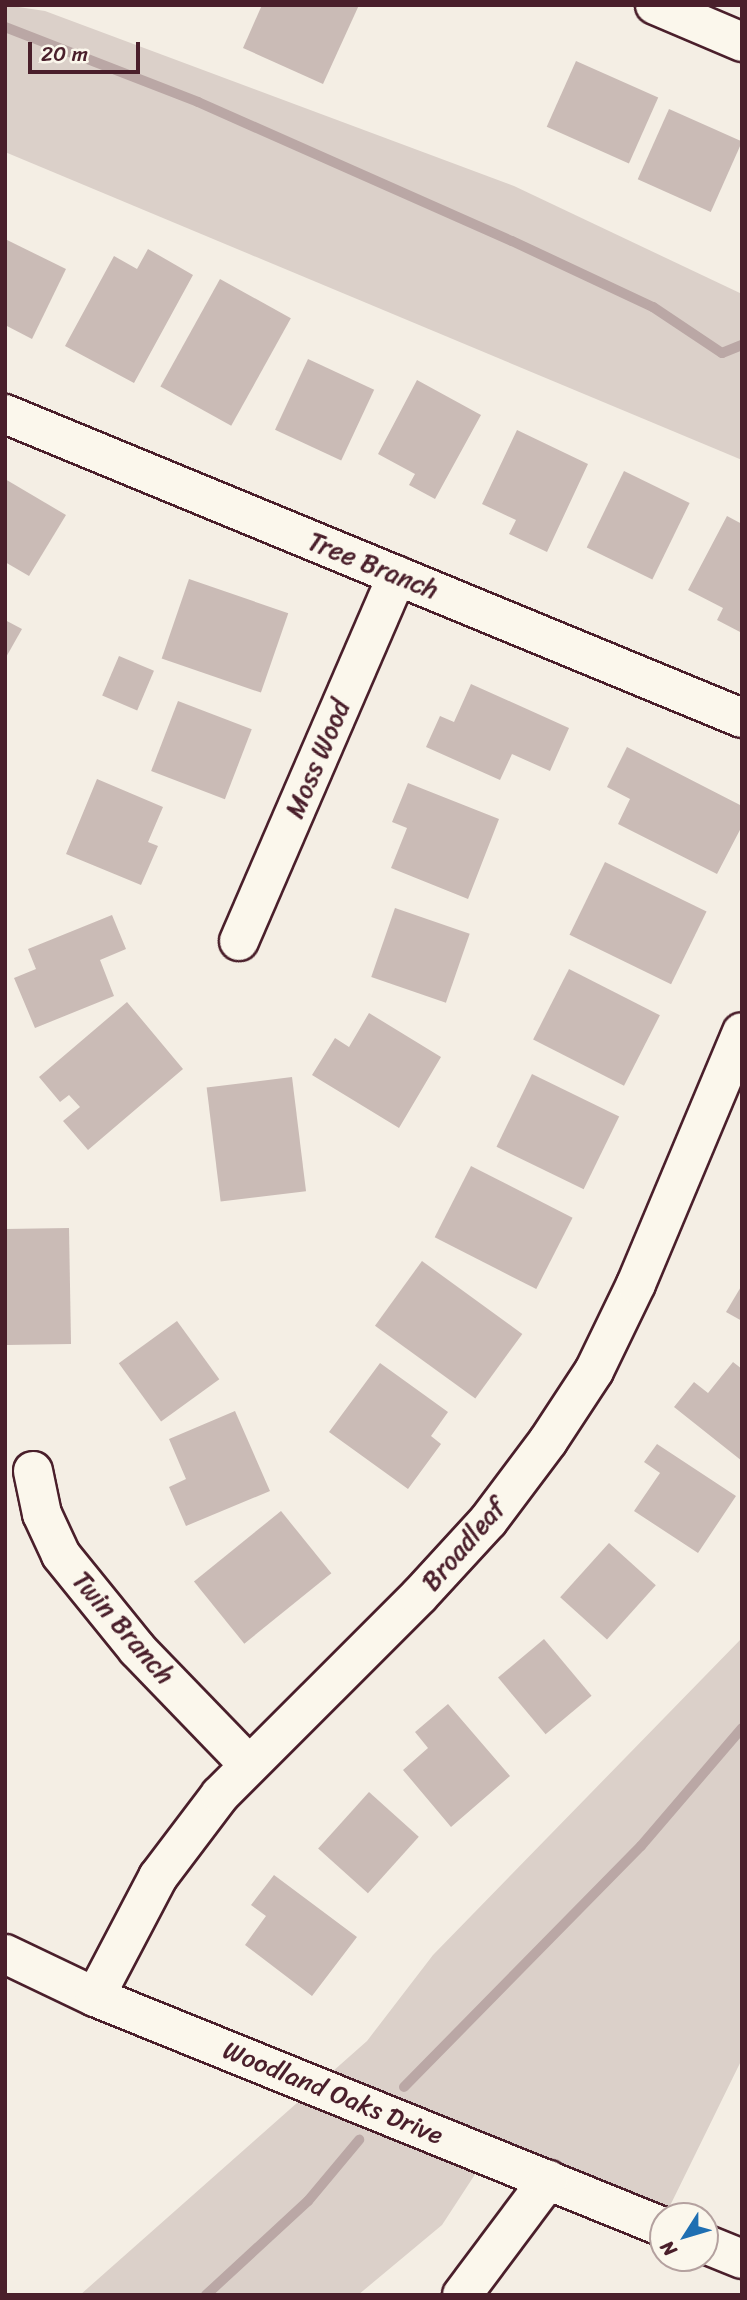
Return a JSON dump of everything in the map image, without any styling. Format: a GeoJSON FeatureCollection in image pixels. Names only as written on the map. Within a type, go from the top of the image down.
{"type":"FeatureCollection","features":[{"type":"Feature","properties":{"kind":"street"},"geometry":{"type":"LineString","coordinates":[[655,5],[742,42]]}},
{"type":"Feature","properties":{"kind":"street","name":"Tree Branch"},"geometry":{"type":"LineString","coordinates":[[5,414],[742,718]]}},
{"type":"Feature","properties":{"kind":"street","name":"Moss Wood"},"geometry":{"type":"LineString","coordinates":[[239,941],[397,576]]}},
{"type":"Feature","properties":{"kind":"street","name":"Broadleaf"},"geometry":{"type":"LineString","coordinates":[[96,1997],[158,1877],[249,1765],[419,1597],[488,1521],[548,1441],[594,1371],[636,1284],[742,1032]]}},
{"type":"Feature","properties":{"kind":"street","name":"Twin Branch"},"geometry":{"type":"LineString","coordinates":[[33,1471],[41,1514],[61,1555],[137,1649],[249,1765]]}},
{"type":"Feature","properties":{"kind":"street","name":"Woodland Oaks Drive"},"geometry":{"type":"LineString","coordinates":[[5,1954],[96,1997],[649,2221]]}},
{"type":"Feature","properties":{"kind":"street"},"geometry":{"type":"LineString","coordinates":[[462,2295],[548,2180]]}},
{"type":"Feature","properties":{"kind":"street"},"geometry":{"type":"LineString","coordinates":[[719,2250],[742,2259]]}},
{"type":"Feature","properties":{"kind":"shaded area"},"geometry":{"type":"Polygon","coordinates":[[[5,5],[45,11],[514,186],[742,294],[742,460],[5,152],[5,5]]]}},
{"type":"Feature","properties":{"kind":"shaded area"},"geometry":{"type":"Polygon","coordinates":[[[742,1638],[742,2059],[672,2202],[649,2202],[649,2211],[487,2156],[442,2225],[358,2295],[80,2295],[367,2041],[433,1955],[742,1638]]]}},
{"type":"Feature","properties":{"kind":"building"},"geometry":{"type":"Polygon","coordinates":[[[262,5],[359,5],[323,84],[243,48],[262,5]]]}},
{"type":"Feature","properties":{"kind":"building"},"geometry":{"type":"Polygon","coordinates":[[[576,61],[658,98],[629,163],[547,127],[576,61]]]}},
{"type":"Feature","properties":{"kind":"building"},"geometry":{"type":"Polygon","coordinates":[[[669,109],[742,142],[711,212],[638,179],[669,109]]]}},
{"type":"Feature","properties":{"kind":"building"},"geometry":{"type":"Polygon","coordinates":[[[5,239],[66,269],[32,339],[5,325],[5,239]]]}},
{"type":"Feature","properties":{"kind":"building"},"geometry":{"type":"Polygon","coordinates":[[[148,249],[193,275],[134,383],[65,346],[114,256],[137,269],[148,249]]]}},
{"type":"Feature","properties":{"kind":"building"},"geometry":{"type":"Polygon","coordinates":[[[220,279],[291,318],[231,426],[160,387],[220,279]]]}},
{"type":"Feature","properties":{"kind":"building"},"geometry":{"type":"Polygon","coordinates":[[[308,359],[374,390],[341,461],[275,430],[308,359]]]}},
{"type":"Feature","properties":{"kind":"building"},"geometry":{"type":"Polygon","coordinates":[[[417,380],[481,415],[435,499],[409,485],[415,474],[378,454],[417,380]]]}},
{"type":"Feature","properties":{"kind":"building"},"geometry":{"type":"Polygon","coordinates":[[[517,430],[588,464],[547,552],[509,534],[516,520],[482,504],[517,430]]]}},
{"type":"Feature","properties":{"kind":"building"},"geometry":{"type":"Polygon","coordinates":[[[624,471],[690,503],[652,579],[587,547],[624,471]]]}},
{"type":"Feature","properties":{"kind":"building"},"geometry":{"type":"Polygon","coordinates":[[[5,479],[66,515],[29,576],[5,562],[5,479]]]}},
{"type":"Feature","properties":{"kind":"building"},"geometry":{"type":"Polygon","coordinates":[[[727,516],[742,524],[742,633],[717,620],[723,608],[688,590],[727,516]]]}},
{"type":"Feature","properties":{"kind":"building"},"geometry":{"type":"Polygon","coordinates":[[[189,579],[288,613],[261,693],[162,658],[189,579]]]}},
{"type":"Feature","properties":{"kind":"building"},"geometry":{"type":"Polygon","coordinates":[[[5,620],[22,629],[5,659],[5,620]]]}},
{"type":"Feature","properties":{"kind":"building"},"geometry":{"type":"Polygon","coordinates":[[[119,656],[154,671],[137,710],[102,696],[119,656]]]}},
{"type":"Feature","properties":{"kind":"building"},"geometry":{"type":"Polygon","coordinates":[[[471,684],[569,728],[550,771],[512,754],[500,780],[426,747],[440,716],[454,722],[471,684]]]}},
{"type":"Feature","properties":{"kind":"building"},"geometry":{"type":"Polygon","coordinates":[[[178,701],[252,729],[225,799],[151,771],[178,701]]]}},
{"type":"Feature","properties":{"kind":"building"},"geometry":{"type":"Polygon","coordinates":[[[627,747],[742,806],[742,826],[717,874],[618,824],[630,799],[607,787],[627,747]]]}},
{"type":"Feature","properties":{"kind":"building"},"geometry":{"type":"Polygon","coordinates":[[[97,779],[163,807],[148,842],[158,846],[141,885],[66,854],[97,779]]]}},
{"type":"Feature","properties":{"kind":"building"},"geometry":{"type":"Polygon","coordinates":[[[408,783],[499,819],[468,899],[391,868],[407,828],[392,822],[408,783]]]}},
{"type":"Feature","properties":{"kind":"building"},"geometry":{"type":"Polygon","coordinates":[[[605,862],[707,912],[671,984],[569,935],[605,862]]]}},
{"type":"Feature","properties":{"kind":"building"},"geometry":{"type":"Polygon","coordinates":[[[395,908],[470,934],[446,1003],[371,977],[395,908]]]}},
{"type":"Feature","properties":{"kind":"building"},"geometry":{"type":"Polygon","coordinates":[[[112,915],[126,949],[100,960],[114,996],[35,1028],[14,978],[36,969],[28,949],[112,915]]]}},
{"type":"Feature","properties":{"kind":"building"},"geometry":{"type":"Polygon","coordinates":[[[569,969],[660,1015],[624,1086],[533,1039],[569,969]]]}},
{"type":"Feature","properties":{"kind":"building"},"geometry":{"type":"Polygon","coordinates":[[[127,1002],[183,1069],[88,1150],[63,1121],[80,1107],[69,1095],[60,1102],[39,1077],[127,1002]]]}},
{"type":"Feature","properties":{"kind":"building"},"geometry":{"type":"Polygon","coordinates":[[[369,1013],[441,1057],[399,1128],[312,1075],[335,1038],[349,1047],[369,1013]]]}},
{"type":"Feature","properties":{"kind":"building"},"geometry":{"type":"Polygon","coordinates":[[[532,1074],[619,1117],[584,1189],[496,1147],[532,1074]]]}},
{"type":"Feature","properties":{"kind":"building"},"geometry":{"type":"Polygon","coordinates":[[[292,1077],[306,1191],[221,1202],[207,1087],[292,1077]]]}},
{"type":"Feature","properties":{"kind":"building"},"geometry":{"type":"Polygon","coordinates":[[[471,1166],[573,1218],[536,1289],[435,1237],[471,1166]]]}},
{"type":"Feature","properties":{"kind":"building"},"geometry":{"type":"Polygon","coordinates":[[[69,1228],[71,1344],[7,1345],[5,1229],[69,1228]]]}},
{"type":"Feature","properties":{"kind":"building"},"geometry":{"type":"Polygon","coordinates":[[[422,1261],[522,1334],[475,1399],[375,1326],[422,1261]]]}},
{"type":"Feature","properties":{"kind":"building"},"geometry":{"type":"Polygon","coordinates":[[[742,1285],[742,1321],[726,1312],[742,1285]]]}},
{"type":"Feature","properties":{"kind":"building"},"geometry":{"type":"Polygon","coordinates":[[[177,1321],[219,1379],[161,1422],[119,1363],[177,1321]]]}},
{"type":"Feature","properties":{"kind":"building"},"geometry":{"type":"Polygon","coordinates":[[[733,1362],[742,1369],[742,1461],[674,1407],[694,1382],[708,1393],[733,1362]]]}},
{"type":"Feature","properties":{"kind":"building"},"geometry":{"type":"Polygon","coordinates":[[[380,1363],[448,1412],[431,1436],[441,1444],[408,1489],[329,1432],[380,1363]]]}},
{"type":"Feature","properties":{"kind":"building"},"geometry":{"type":"Polygon","coordinates":[[[235,1411],[270,1491],[186,1526],[169,1487],[186,1479],[169,1439],[235,1411]]]}},
{"type":"Feature","properties":{"kind":"building"},"geometry":{"type":"Polygon","coordinates":[[[657,1444],[736,1496],[698,1553],[634,1511],[660,1473],[644,1462],[657,1444]]]}},
{"type":"Feature","properties":{"kind":"building"},"geometry":{"type":"Polygon","coordinates":[[[281,1511],[331,1573],[244,1644],[194,1581],[281,1511]]]}},
{"type":"Feature","properties":{"kind":"building"},"geometry":{"type":"Polygon","coordinates":[[[609,1543],[656,1585],[607,1639],[560,1597],[609,1543]]]}},
{"type":"Feature","properties":{"kind":"building"},"geometry":{"type":"Polygon","coordinates":[[[544,1639],[592,1696],[546,1734],[498,1678],[544,1639]]]}},
{"type":"Feature","properties":{"kind":"building"},"geometry":{"type":"Polygon","coordinates":[[[448,1704],[510,1776],[451,1827],[403,1770],[428,1748],[415,1732],[448,1704]]]}},
{"type":"Feature","properties":{"kind":"building"},"geometry":{"type":"Polygon","coordinates":[[[369,1792],[419,1837],[368,1893],[318,1848],[369,1792]]]}},
{"type":"Feature","properties":{"kind":"building"},"geometry":{"type":"Polygon","coordinates":[[[274,1875],[357,1937],[312,1996],[245,1945],[266,1916],[251,1905],[274,1875]]]}},
{"type":"Feature","properties":{"kind":"waterway"},"geometry":{"type":"LineString","coordinates":[[5,27],[198,102],[512,241],[653,307],[722,353],[742,345]]}},
{"type":"Feature","properties":{"kind":"waterway"},"geometry":{"type":"LineString","coordinates":[[404,2087],[641,1846],[742,1728]]}},
{"type":"Feature","properties":{"kind":"waterway"},"geometry":{"type":"LineString","coordinates":[[206,2295],[308,2201],[359,2140]]}}]}
